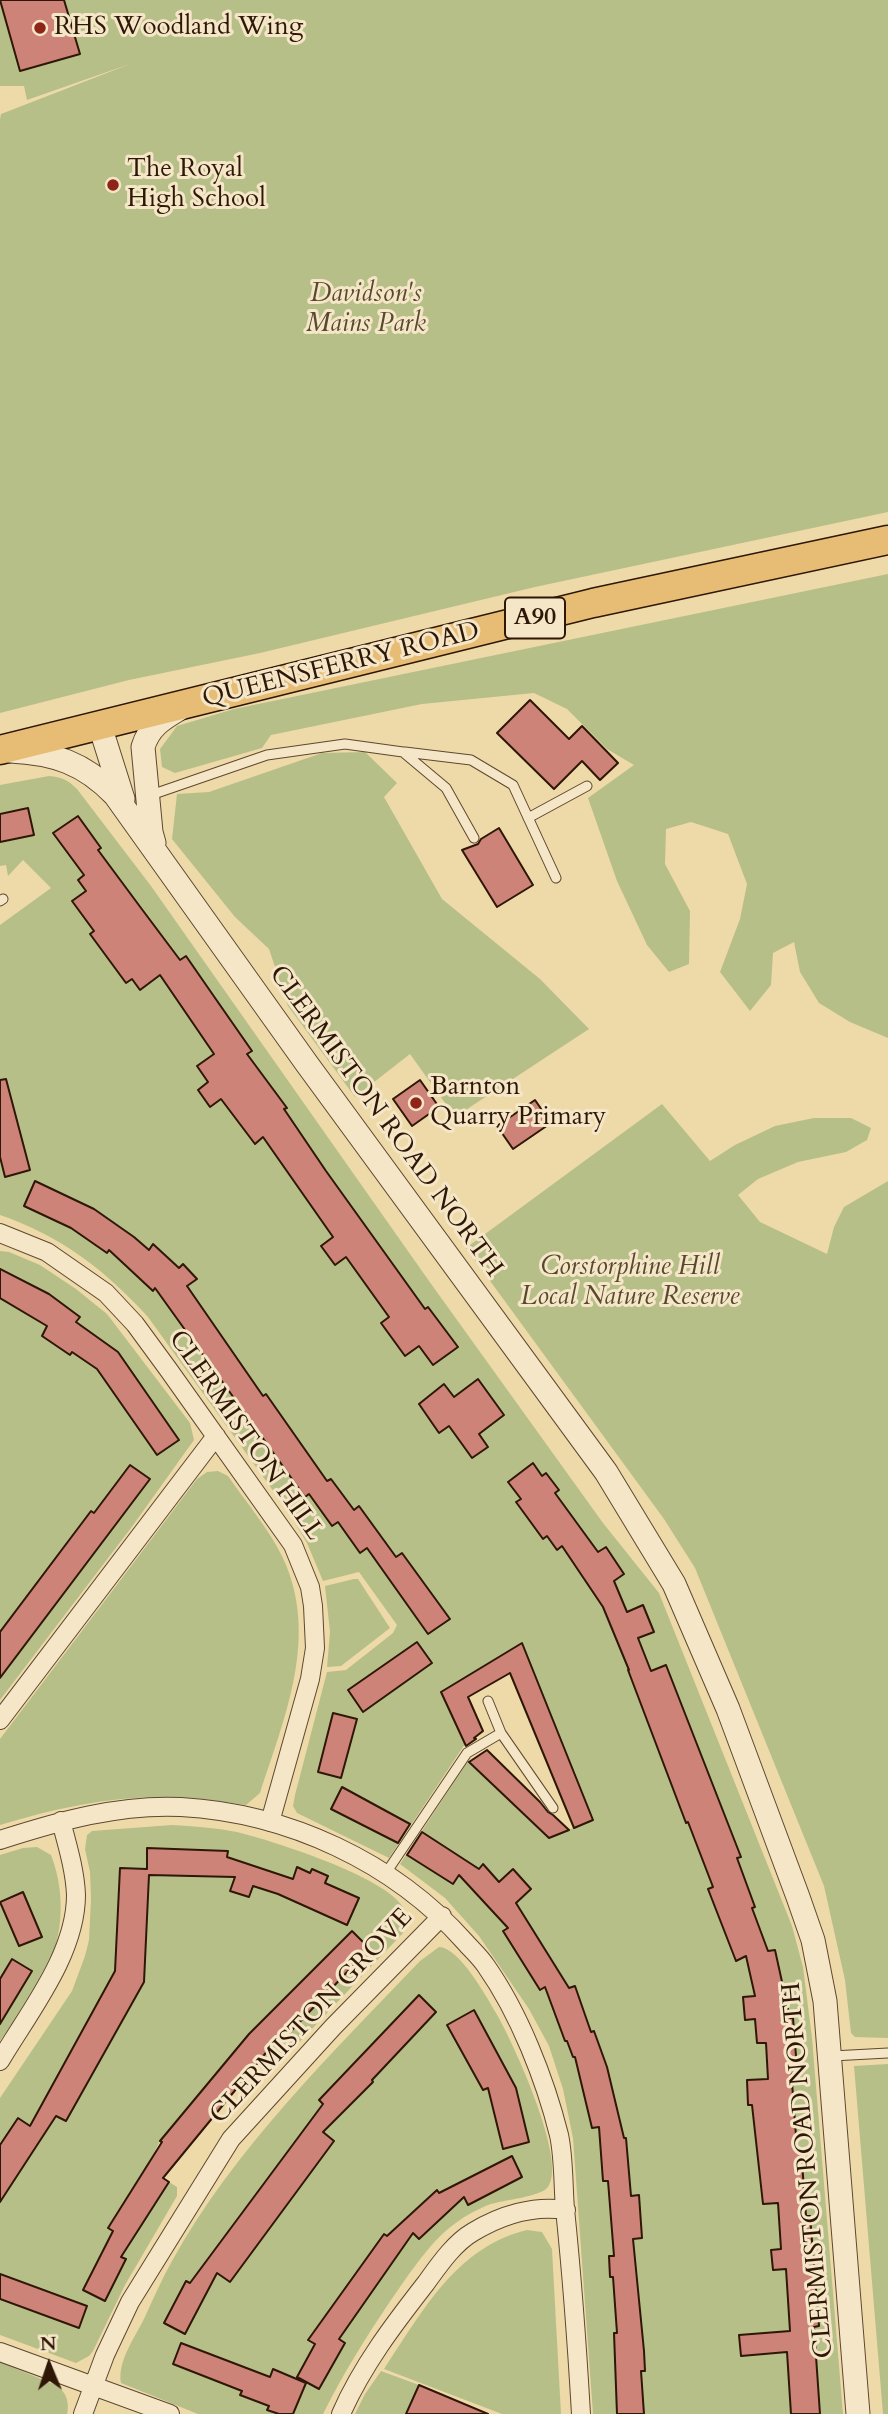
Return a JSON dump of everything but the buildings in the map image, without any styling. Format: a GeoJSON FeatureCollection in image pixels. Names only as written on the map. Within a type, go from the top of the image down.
{"type":"FeatureCollection","features":[{"type":"Feature","properties":{"kind":"main road","name":"QUEENSFERRY ROAD"},"geometry":{"type":"LineString","coordinates":[[0,750],[593,603],[888,540]]}},
{"type":"Feature","properties":{"kind":"street","name":"CLERMISTON ROAD NORTH"},"geometry":{"type":"LineString","coordinates":[[157,852],[151,832],[143,747],[146,736],[154,725],[184,705]]}},
{"type":"Feature","properties":{"kind":"street","name":"CLERMISTON ROAD NORTH"},"geometry":{"type":"LineString","coordinates":[[100,726],[125,809]]}},
{"type":"Feature","properties":{"kind":"street","name":"CLERMISTON ROAD NORTH"},"geometry":{"type":"LineString","coordinates":[[0,750],[34,753],[73,763],[101,780],[125,809],[323,1086],[606,1472],[674,1584],[728,1709],[813,1940],[825,2001],[858,2414]]}},
{"type":"Feature","properties":{"kind":"street","name":"CLERMISTON HILL"},"geometry":{"type":"LineString","coordinates":[[0,1233],[47,1252],[106,1293],[135,1324],[293,1545],[310,1587],[315,1648],[312,1671],[270,1822]]}},
{"type":"Feature","properties":{"kind":"street"},"geometry":{"type":"LineString","coordinates":[[0,1720],[216,1436]]}},
{"type":"Feature","properties":{"kind":"street"},"geometry":{"type":"LineString","coordinates":[[0,1839],[61,1821],[114,1811],[180,1807],[236,1814],[308,1834],[386,1873],[442,1916],[486,1965],[521,2029],[543,2080],[559,2138],[574,2290],[582,2414]]}},
{"type":"Feature","properties":{"kind":"street"},"geometry":{"type":"LineString","coordinates":[[0,2061],[62,1958],[69,1936],[76,1896],[61,1821]]}},
{"type":"Feature","properties":{"kind":"street","name":"CLERMISTON GROVE"},"geometry":{"type":"LineString","coordinates":[[83,2414],[105,2356],[130,2302],[231,2139],[332,2027],[442,1916]]}},
{"type":"Feature","properties":{"kind":"street"},"geometry":{"type":"LineString","coordinates":[[341,2414],[362,2371],[406,2309],[445,2258],[471,2233],[511,2214],[547,2207],[566,2210]]}},
{"type":"Feature","properties":{"kind":"street"},"geometry":{"type":"LineString","coordinates":[[0,2352],[170,2414]]}},
{"type":"Feature","properties":{"kind":"lane"},"geometry":{"type":"LineString","coordinates":[[125,809],[148,796],[267,755],[345,744],[471,760],[513,785],[556,878]]}},
{"type":"Feature","properties":{"kind":"lane"},"geometry":{"type":"LineString","coordinates":[[403,752],[446,788],[474,838]]}},
{"type":"Feature","properties":{"kind":"lane"},"geometry":{"type":"LineString","coordinates":[[528,818],[587,786]]}},
{"type":"Feature","properties":{"kind":"lane"},"geometry":{"type":"LineString","coordinates":[[488,1701],[501,1733],[552,1808]]}},
{"type":"Feature","properties":{"kind":"lane"},"geometry":{"type":"LineString","coordinates":[[386,1873],[467,1753],[501,1733]]}},
{"type":"Feature","properties":{"kind":"lane"},"geometry":{"type":"LineString","coordinates":[[830,2056],[888,2053]]}},
{"type":"Feature","properties":{"kind":"green space","name":"Davidson's Mains Park"},"geometry":{"type":"Polygon","coordinates":[[[0,0],[888,0],[888,512],[535,587],[260,653],[129,680],[0,713],[1,114],[130,64],[27,100],[24,86],[0,86],[0,0]]]}},
{"type":"Feature","properties":{"kind":"green space"},"geometry":{"type":"Polygon","coordinates":[[[888,574],[888,1038],[850,1022],[819,1003],[800,972],[794,942],[773,953],[771,985],[750,1011],[720,972],[740,919],[747,884],[728,834],[691,822],[666,829],[665,864],[690,911],[689,964],[669,972],[647,945],[617,881],[588,798],[634,765],[607,749],[567,709],[534,693],[422,704],[271,735],[262,748],[175,773],[162,767],[160,749],[177,726],[234,709],[888,574]]]}},
{"type":"Feature","properties":{"kind":"green space"},"geometry":{"type":"Polygon","coordinates":[[[365,752],[397,783],[384,797],[442,899],[540,979],[589,1029],[455,1117],[410,1054],[355,1097],[288,1006],[269,949],[235,917],[172,839],[177,794],[209,792],[322,753],[365,752]]]}},
{"type":"Feature","properties":{"kind":"green space"},"geometry":{"type":"Polygon","coordinates":[[[49,776],[64,779],[77,789],[151,886],[429,1281],[603,1523],[659,1593],[792,1926],[803,1967],[812,2038],[843,2414],[593,2414],[573,2138],[563,2089],[549,2046],[529,2009],[479,1936],[445,1898],[400,1864],[468,1761],[549,1838],[592,1820],[522,1643],[442,1692],[465,1744],[389,1858],[297,1813],[293,1806],[295,1795],[327,1672],[346,1670],[393,1633],[397,1625],[359,1572],[323,1581],[307,1543],[287,1510],[148,1317],[132,1300],[81,1256],[43,1233],[0,1215],[0,925],[51,888],[23,860],[8,876],[6,865],[0,866],[0,785],[49,776]]]}},
{"type":"Feature","properties":{"kind":"green space","name":"Corstorphine Hill Local Nature Reserve"},"geometry":{"type":"Polygon","coordinates":[[[662,1104],[710,1161],[735,1145],[775,1126],[814,1118],[851,1118],[871,1128],[867,1140],[846,1152],[798,1162],[758,1179],[738,1195],[760,1222],[827,1254],[834,1227],[844,1207],[888,1181],[888,2038],[855,2037],[851,2033],[845,1980],[824,1886],[695,1568],[664,1519],[466,1248],[662,1104]]]}},
{"type":"Feature","properties":{"kind":"green space"},"geometry":{"type":"Polygon","coordinates":[[[0,1251],[40,1265],[107,1314],[190,1423],[194,1440],[131,1528],[0,1700],[0,1251]]]}},
{"type":"Feature","properties":{"kind":"green space"},"geometry":{"type":"Polygon","coordinates":[[[218,1471],[228,1476],[264,1525],[282,1556],[293,1586],[298,1616],[295,1675],[260,1793],[246,1805],[167,1797],[94,1802],[0,1825],[0,1739],[197,1479],[207,1472],[218,1471]]]}},
{"type":"Feature","properties":{"kind":"green space"},"geometry":{"type":"Polygon","coordinates":[[[358,1579],[390,1628],[341,1666],[327,1667],[330,1632],[325,1586],[358,1579]]]}},
{"type":"Feature","properties":{"kind":"green space"},"geometry":{"type":"Polygon","coordinates":[[[172,1825],[237,1832],[326,1861],[374,1883],[392,1895],[405,1910],[406,1923],[403,1933],[290,2052],[268,2058],[242,2042],[160,2141],[146,2168],[177,2187],[177,2196],[125,2285],[93,2351],[76,2363],[0,2335],[0,2098],[72,1991],[85,1956],[89,1940],[91,1899],[90,1872],[85,1849],[87,1835],[92,1831],[172,1825]]]}},
{"type":"Feature","properties":{"kind":"green space"},"geometry":{"type":"Polygon","coordinates":[[[37,1847],[51,1855],[56,1871],[61,1903],[58,1935],[41,1982],[0,2041],[0,1855],[37,1847]]]}},
{"type":"Feature","properties":{"kind":"green space"},"geometry":{"type":"Polygon","coordinates":[[[439,1947],[447,1949],[463,1963],[486,1996],[514,2048],[545,2128],[551,2153],[552,2173],[548,2187],[538,2193],[481,2208],[463,2218],[431,2246],[382,2314],[323,2414],[198,2414],[121,2383],[124,2358],[172,2261],[225,2180],[319,2067],[420,1961],[439,1947]]]}},
{"type":"Feature","properties":{"kind":"green space"},"geometry":{"type":"Polygon","coordinates":[[[888,2064],[888,2414],[883,2414],[854,2066],[888,2064]]]}},
{"type":"Feature","properties":{"kind":"green space"},"geometry":{"type":"Polygon","coordinates":[[[527,2230],[542,2232],[552,2249],[561,2414],[502,2414],[384,2369],[427,2304],[461,2266],[502,2239],[527,2230]]]}},
{"type":"Feature","properties":{"kind":"green space"},"geometry":{"type":"Polygon","coordinates":[[[0,2362],[58,2386],[67,2398],[67,2414],[0,2414],[0,2362]]]}},
{"type":"Feature","properties":{"kind":"green space"},"geometry":{"type":"Polygon","coordinates":[[[381,2371],[419,2385],[406,2414],[355,2414],[365,2394],[381,2371]]]}},
{"type":"Feature","properties":{"kind":"place","name":"RHS Woodland Wing"},"geometry":{"type":"Point","coordinates":[40,28]}},
{"type":"Feature","properties":{"kind":"place","name":"The Royal High School"},"geometry":{"type":"Point","coordinates":[113,185]}},
{"type":"Feature","properties":{"kind":"place","name":"Barnton Quarry Primary"},"geometry":{"type":"Point","coordinates":[416,1103]}}]}
